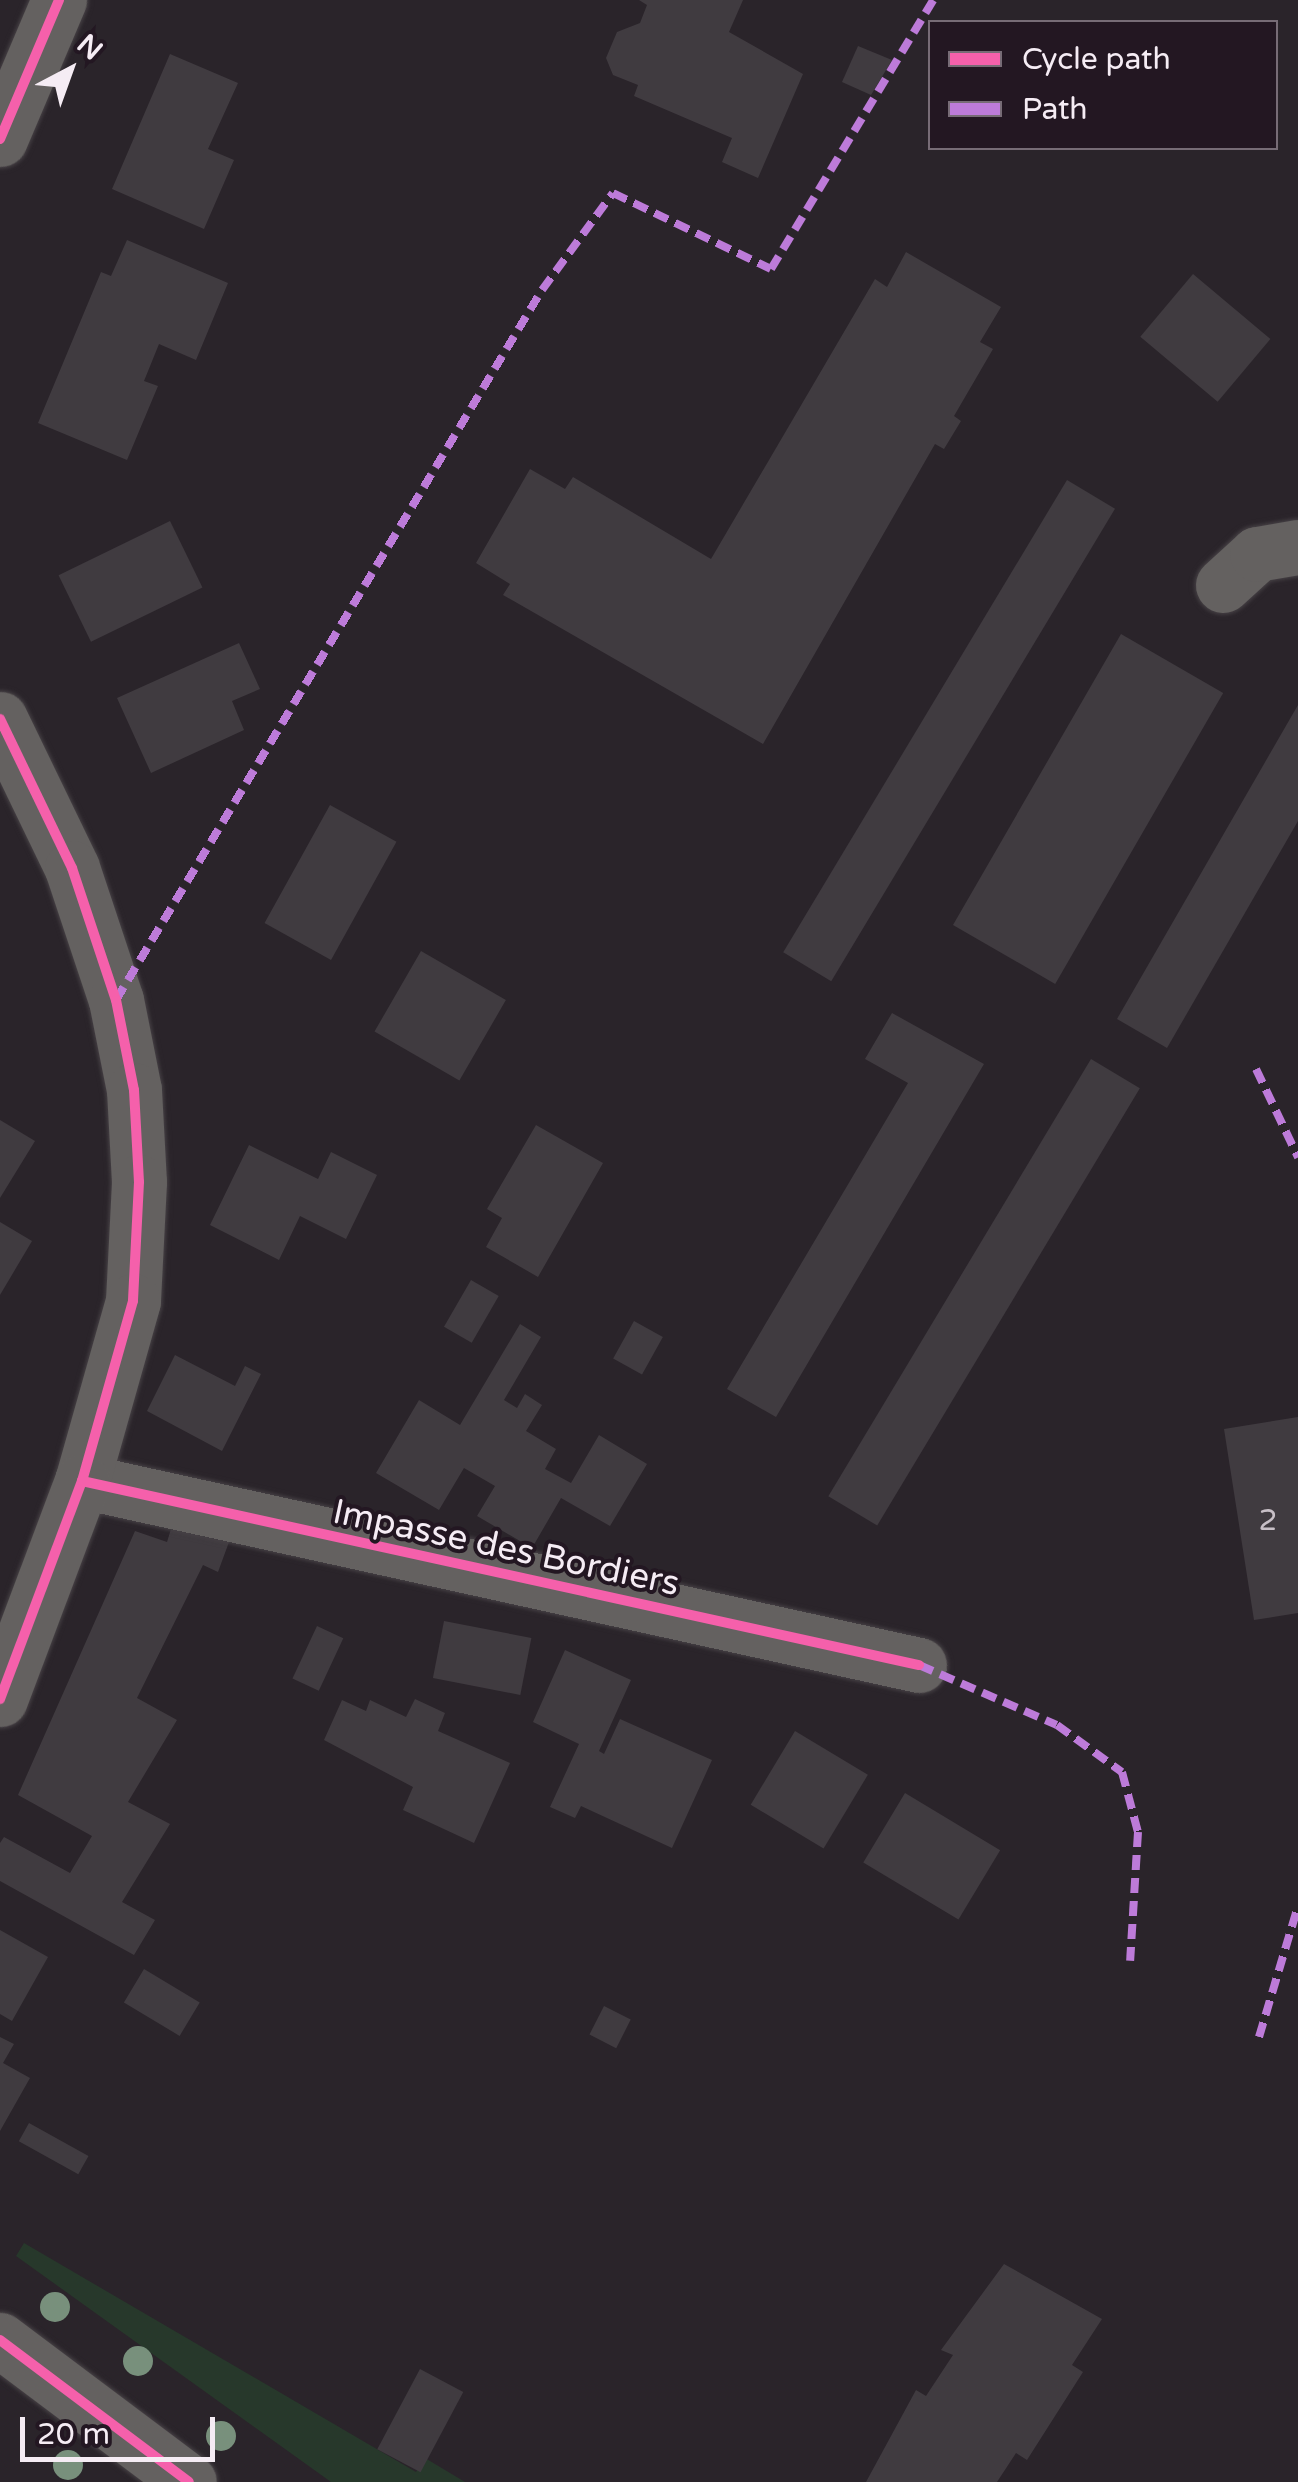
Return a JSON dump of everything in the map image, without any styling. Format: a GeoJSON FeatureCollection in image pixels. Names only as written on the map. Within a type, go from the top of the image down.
{"type":"FeatureCollection","features":[{"type":"Feature","properties":{"kind":"street"},"geometry":{"type":"LineString","coordinates":[[0,139],[60,0]]}},
{"type":"Feature","properties":{"kind":"street"},"geometry":{"type":"LineString","coordinates":[[1223,585],[1257,554],[1298,547]]}},
{"type":"Feature","properties":{"kind":"street"},"geometry":{"type":"LineString","coordinates":[[0,719],[72,868],[116,1000],[134,1090],[139,1182],[133,1301],[82,1482],[0,1698]]}},
{"type":"Feature","properties":{"kind":"street","name":"Impasse des Bordiers"},"geometry":{"type":"LineString","coordinates":[[82,1482],[919,1666]]}},
{"type":"Feature","properties":{"kind":"street"},"geometry":{"type":"LineString","coordinates":[[0,2340],[189,2482]]}},
{"type":"Feature","properties":{"kind":"green space"},"geometry":{"type":"Polygon","coordinates":[[[24,2243],[416,2472],[425,2458],[465,2482],[331,2482],[16,2256],[24,2243]]]}},
{"type":"Feature","properties":{"kind":"building"},"geometry":{"type":"Polygon","coordinates":[[[639,0],[743,0],[729,32],[803,74],[758,178],[722,162],[732,138],[634,96],[638,85],[613,75],[606,58],[617,32],[640,23],[647,5],[639,0]]]}},
{"type":"Feature","properties":{"kind":"building"},"geometry":{"type":"Polygon","coordinates":[[[858,46],[892,60],[871,95],[842,82],[858,46]]]}},
{"type":"Feature","properties":{"kind":"building"},"geometry":{"type":"Polygon","coordinates":[[[170,54],[238,83],[208,149],[234,160],[204,229],[112,189],[170,54]]]}},
{"type":"Feature","properties":{"kind":"building"},"geometry":{"type":"Polygon","coordinates":[[[127,240],[228,283],[196,360],[159,344],[144,381],[158,386],[127,460],[38,423],[101,272],[111,276],[127,240]]]}},
{"type":"Feature","properties":{"kind":"building"},"geometry":{"type":"Polygon","coordinates":[[[906,252],[1001,307],[980,342],[993,349],[954,416],[961,421],[944,449],[935,444],[763,744],[503,595],[510,584],[476,563],[530,469],[565,489],[573,477],[711,559],[875,279],[887,287],[906,252]]]}},
{"type":"Feature","properties":{"kind":"building"},"geometry":{"type":"Polygon","coordinates":[[[1193,274],[1270,339],[1218,402],[1140,337],[1193,274]]]}},
{"type":"Feature","properties":{"kind":"building"},"geometry":{"type":"Polygon","coordinates":[[[1067,480],[1115,509],[831,981],[783,952],[1067,480]]]}},
{"type":"Feature","properties":{"kind":"building"},"geometry":{"type":"Polygon","coordinates":[[[170,521],[202,588],[91,642],[59,575],[170,521]]]}},
{"type":"Feature","properties":{"kind":"building"},"geometry":{"type":"Polygon","coordinates":[[[1121,634],[1223,693],[1055,984],[953,925],[1121,634]]]}},
{"type":"Feature","properties":{"kind":"building"},"geometry":{"type":"Polygon","coordinates":[[[239,643],[260,689],[232,701],[244,730],[151,773],[117,698],[239,643]]]}},
{"type":"Feature","properties":{"kind":"building"},"geometry":{"type":"Polygon","coordinates":[[[1298,705],[1298,821],[1167,1048],[1117,1019],[1298,705]]]}},
{"type":"Feature","properties":{"kind":"building"},"geometry":{"type":"Polygon","coordinates":[[[330,805],[396,842],[331,960],[265,923],[330,805]]]}},
{"type":"Feature","properties":{"kind":"building"},"geometry":{"type":"Polygon","coordinates":[[[421,951],[506,1000],[459,1081],[375,1032],[421,951]]]}},
{"type":"Feature","properties":{"kind":"building"},"geometry":{"type":"Polygon","coordinates":[[[892,1013],[984,1064],[776,1417],[727,1389],[908,1083],[865,1059],[892,1013]]]}},
{"type":"Feature","properties":{"kind":"building"},"geometry":{"type":"Polygon","coordinates":[[[1091,1059],[1140,1088],[877,1526],[828,1496],[1091,1059]]]}},
{"type":"Feature","properties":{"kind":"building"},"geometry":{"type":"Polygon","coordinates":[[[0,1120],[35,1141],[0,1198],[0,1120]]]}},
{"type":"Feature","properties":{"kind":"building"},"geometry":{"type":"Polygon","coordinates":[[[536,1125],[603,1163],[538,1277],[486,1247],[502,1218],[487,1209],[536,1125]]]}},
{"type":"Feature","properties":{"kind":"building"},"geometry":{"type":"Polygon","coordinates":[[[249,1145],[318,1179],[331,1152],[377,1175],[346,1239],[300,1216],[279,1260],[210,1225],[249,1145]]]}},
{"type":"Feature","properties":{"kind":"building"},"geometry":{"type":"Polygon","coordinates":[[[0,1222],[32,1241],[0,1295],[0,1222]]]}},
{"type":"Feature","properties":{"kind":"building"},"geometry":{"type":"Polygon","coordinates":[[[471,1280],[499,1296],[472,1343],[444,1327],[471,1280]]]}},
{"type":"Feature","properties":{"kind":"building"},"geometry":{"type":"Polygon","coordinates":[[[634,1321],[663,1337],[642,1375],[613,1359],[634,1321]]]}},
{"type":"Feature","properties":{"kind":"building"},"geometry":{"type":"Polygon","coordinates":[[[520,1324],[541,1337],[504,1400],[517,1408],[525,1394],[542,1405],[526,1431],[556,1449],[545,1469],[571,1483],[599,1435],[647,1464],[610,1526],[561,1498],[532,1548],[477,1516],[495,1486],[464,1468],[439,1510],[376,1473],[419,1400],[460,1425],[520,1324]]]}},
{"type":"Feature","properties":{"kind":"building"},"geometry":{"type":"Polygon","coordinates":[[[175,1355],[235,1386],[245,1366],[261,1374],[222,1451],[147,1411],[175,1355]]]}},
{"type":"Feature","properties":{"kind":"building"},"geometry":{"type":"Polygon","coordinates":[[[1298,1417],[1298,1613],[1254,1620],[1224,1429],[1298,1417]]]}},
{"type":"Feature","properties":{"kind":"building"},"geometry":{"type":"Polygon","coordinates":[[[171,1529],[229,1542],[218,1572],[203,1565],[137,1698],[177,1720],[128,1802],[170,1824],[122,1902],[155,1920],[134,1955],[0,1881],[0,1843],[4,1837],[70,1873],[92,1836],[18,1795],[135,1531],[167,1542],[171,1529]]]}},
{"type":"Feature","properties":{"kind":"building"},"geometry":{"type":"Polygon","coordinates":[[[444,1621],[531,1638],[520,1695],[433,1678],[444,1621]]]}},
{"type":"Feature","properties":{"kind":"building"},"geometry":{"type":"Polygon","coordinates":[[[317,1626],[343,1638],[319,1691],[292,1679],[317,1626]]]}},
{"type":"Feature","properties":{"kind":"building"},"geometry":{"type":"Polygon","coordinates":[[[565,1650],[631,1680],[599,1751],[604,1754],[620,1719],[712,1760],[672,1848],[581,1806],[575,1818],[550,1807],[579,1744],[533,1722],[565,1650]]]}},
{"type":"Feature","properties":{"kind":"building"},"geometry":{"type":"Polygon","coordinates":[[[415,1699],[445,1713],[438,1731],[510,1763],[474,1843],[403,1810],[413,1787],[324,1740],[342,1700],[366,1711],[370,1700],[406,1717],[415,1699]]]}},
{"type":"Feature","properties":{"kind":"building"},"geometry":{"type":"Polygon","coordinates":[[[795,1731],[868,1775],[824,1848],[751,1805],[795,1731]]]}},
{"type":"Feature","properties":{"kind":"building"},"geometry":{"type":"Polygon","coordinates":[[[905,1793],[1000,1850],[958,1920],[863,1862],[905,1793]]]}},
{"type":"Feature","properties":{"kind":"building"},"geometry":{"type":"Polygon","coordinates":[[[0,1930],[48,1957],[12,2021],[0,2014],[0,1930]]]}},
{"type":"Feature","properties":{"kind":"building"},"geometry":{"type":"Polygon","coordinates":[[[144,1969],[200,2002],[180,2036],[124,2002],[144,1969]]]}},
{"type":"Feature","properties":{"kind":"building"},"geometry":{"type":"Polygon","coordinates":[[[604,2006],[631,2020],[616,2048],[589,2035],[604,2006]]]}},
{"type":"Feature","properties":{"kind":"building"},"geometry":{"type":"Polygon","coordinates":[[[0,2037],[14,2044],[3,2063],[30,2078],[0,2131],[0,2037]]]}},
{"type":"Feature","properties":{"kind":"building"},"geometry":{"type":"Polygon","coordinates":[[[29,2123],[88,2156],[78,2174],[19,2141],[29,2123]]]}},
{"type":"Feature","properties":{"kind":"building"},"geometry":{"type":"Polygon","coordinates":[[[1004,2264],[1102,2319],[1072,2365],[1083,2372],[1027,2460],[1016,2453],[997,2482],[866,2482],[916,2390],[926,2396],[953,2355],[941,2350],[1004,2264]]]}},
{"type":"Feature","properties":{"kind":"building"},"geometry":{"type":"Polygon","coordinates":[[[420,2369],[463,2392],[421,2472],[377,2449],[420,2369]]]}},
{"type":"Feature","properties":{"kind":"marked path"},"geometry":{"type":"LineString","coordinates":[[116,1000],[542,290],[613,193],[771,269],[933,0]]}},
{"type":"Feature","properties":{"kind":"marked path"},"geometry":{"type":"LineString","coordinates":[[1256,1069],[1298,1157]]}},
{"type":"Feature","properties":{"kind":"marked path"},"geometry":{"type":"LineString","coordinates":[[919,1665],[1057,1725],[1122,1772],[1138,1832],[1130,1961]]}},
{"type":"Feature","properties":{"kind":"marked path"},"geometry":{"type":"LineString","coordinates":[[1259,2037],[1298,1906]]}},
{"type":"Feature","properties":{"kind":"cycle path"},"geometry":{"type":"LineString","coordinates":[[0,139],[59,0]]}},
{"type":"Feature","properties":{"kind":"cycle path"},"geometry":{"type":"LineString","coordinates":[[0,719],[72,868],[116,1000],[134,1090],[139,1182],[133,1301],[82,1481],[0,1699]]}},
{"type":"Feature","properties":{"kind":"cycle path"},"geometry":{"type":"LineString","coordinates":[[82,1481],[919,1665]]}},
{"type":"Feature","properties":{"kind":"cycle path"},"geometry":{"type":"LineString","coordinates":[[0,2340],[189,2482]]}}]}
